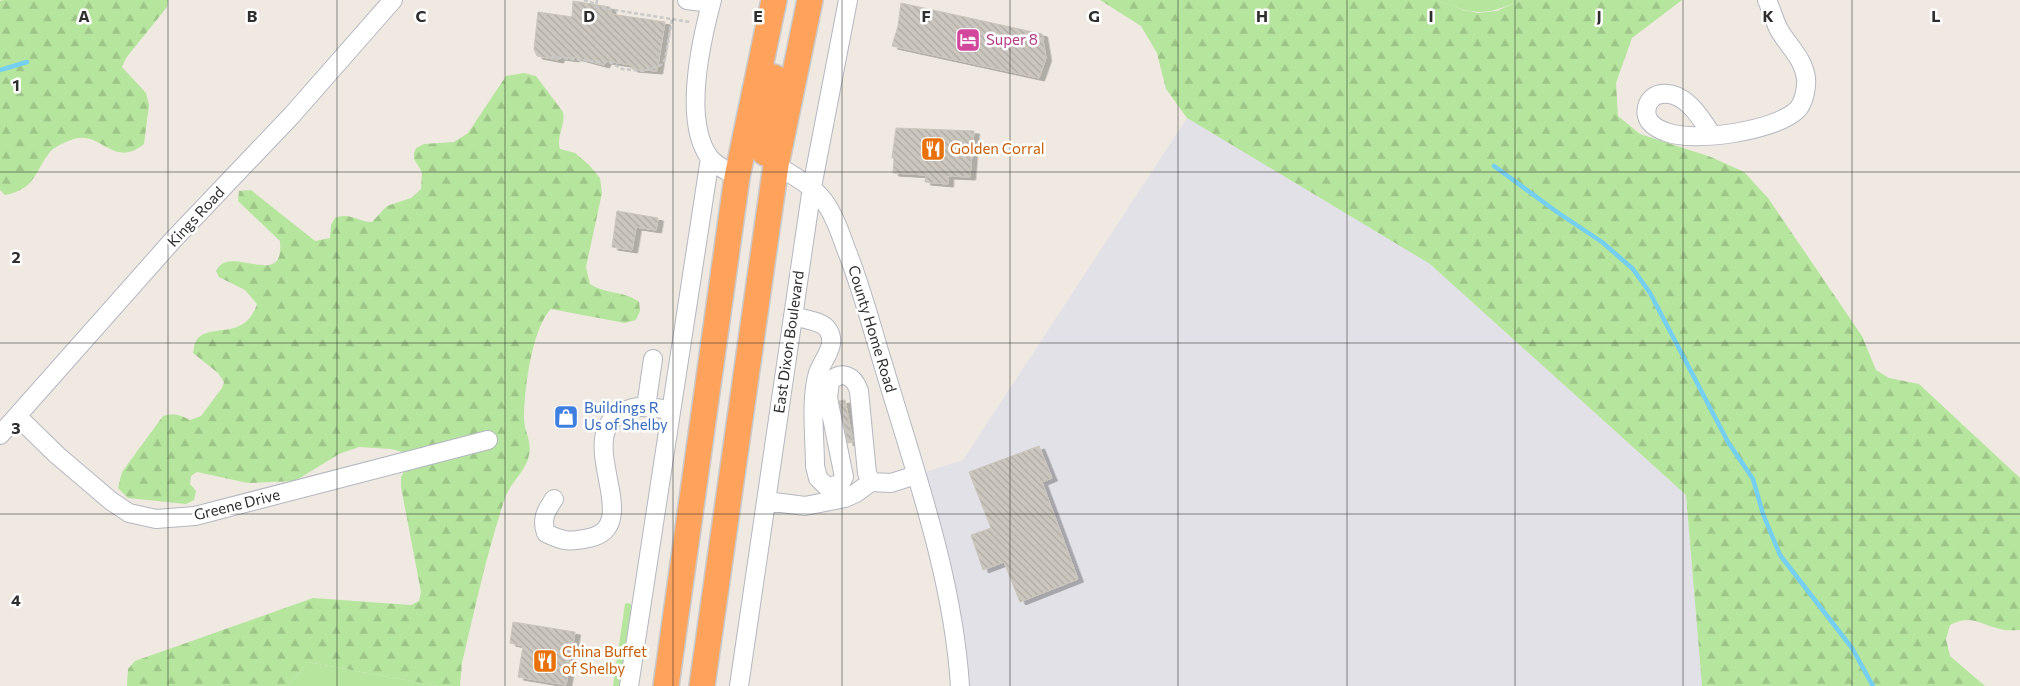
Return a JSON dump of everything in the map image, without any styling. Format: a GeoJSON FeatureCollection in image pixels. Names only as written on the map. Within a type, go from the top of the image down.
{"type":"FeatureCollection","features":[{"type":"Feature","properties":{"kind":"highway"},"geometry":{"type":"LineString","coordinates":[[666,686],[737,177],[774,0]]}},
{"type":"Feature","properties":{"kind":"highway","name":"County Home Road"},"geometry":{"type":"LineString","coordinates":[[776,165],[766,158],[764,142],[786,0]]}},
{"type":"Feature","properties":{"kind":"highway"},"geometry":{"type":"LineString","coordinates":[[702,686],[776,165],[810,0]]}},
{"type":"Feature","properties":{"kind":"highway"},"geometry":{"type":"LineString","coordinates":[[733,470],[726,454],[725,446],[738,329],[756,204],[754,189],[737,177]]}},
{"type":"Feature","properties":{"kind":"street","name":"Kings Road"},"geometry":{"type":"LineString","coordinates":[[0,435],[173,240],[292,115],[393,0]]}},
{"type":"Feature","properties":{"kind":"street"},"geometry":{"type":"LineString","coordinates":[[687,0],[712,2],[700,60],[696,105],[701,139],[710,158],[720,167],[737,177]]}},
{"type":"Feature","properties":{"kind":"street","name":"East Dixon Boulevard"},"geometry":{"type":"LineString","coordinates":[[739,686],[812,187],[848,0]]}},
{"type":"Feature","properties":{"kind":"street"},"geometry":{"type":"LineString","coordinates":[[1712,135],[1748,131],[1763,127],[1787,117],[1802,104],[1806,78],[1803,68],[1798,56],[1778,29],[1767,0]]}},
{"type":"Feature","properties":{"kind":"street"},"geometry":{"type":"LineString","coordinates":[[629,686],[710,158]]}},
{"type":"Feature","properties":{"kind":"street","name":"County Home Road"},"geometry":{"type":"LineString","coordinates":[[776,165],[812,187],[824,201],[836,222],[852,264],[916,475],[945,582],[957,644],[960,686]]}},
{"type":"Feature","properties":{"kind":"street"},"geometry":{"type":"LineString","coordinates":[[793,316],[823,325],[831,338],[829,351],[817,376],[815,391],[815,466],[818,478],[827,487],[840,484],[844,477],[828,391],[830,381],[842,375],[854,380],[859,391],[867,473],[871,482]]}},
{"type":"Feature","properties":{"kind":"street"},"geometry":{"type":"LineString","coordinates":[[646,407],[653,359]]}},
{"type":"Feature","properties":{"kind":"street"},"geometry":{"type":"LineString","coordinates":[[554,499],[545,512],[542,523],[546,533],[561,541],[573,542],[595,537],[605,529],[611,518],[612,503],[602,442],[604,430],[616,416],[632,408],[646,407],[671,410]]}},
{"type":"Feature","properties":{"kind":"street","name":"Greene Drive"},"geometry":{"type":"LineString","coordinates":[[17,416],[57,455],[111,501],[129,513],[156,519],[195,516],[488,440]]}},
{"type":"Feature","properties":{"kind":"street"},"geometry":{"type":"LineString","coordinates":[[766,501],[806,506],[845,498],[856,493],[871,482],[892,483],[916,475]]}},
{"type":"Feature","properties":{"kind":"path"},"geometry":{"type":"LineString","coordinates":[[584,0],[597,2],[596,7],[690,22]]}},
{"type":"Feature","properties":{"kind":"path"},"geometry":{"type":"LineString","coordinates":[[551,57],[612,63],[624,69],[647,71],[661,65],[665,59],[672,19]]}},
{"type":"Feature","properties":{"kind":"shaded area"},"geometry":{"type":"Polygon","coordinates":[[[1187,118],[1430,264],[1686,495],[1702,686],[960,686],[916,475],[963,460],[1187,118]]]}},
{"type":"Feature","properties":{"kind":"green space"},"geometry":{"type":"Polygon","coordinates":[[[168,0],[167,7],[126,58],[122,67],[146,93],[149,105],[144,144],[133,151],[124,153],[92,140],[84,138],[74,139],[52,150],[33,179],[23,189],[5,195],[0,190],[0,1],[168,0]]]}},
{"type":"Feature","properties":{"kind":"green space"},"geometry":{"type":"Polygon","coordinates":[[[1100,0],[1437,0],[1463,10],[1478,13],[1497,11],[1521,0],[1682,0],[1632,38],[1616,83],[1618,116],[1640,134],[1711,157],[1744,172],[1768,198],[1862,336],[1876,370],[1889,378],[1919,384],[2020,478],[2020,630],[2002,630],[1975,621],[1964,620],[1950,625],[1946,639],[1950,656],[1985,686],[1702,686],[1686,495],[1430,264],[1187,118],[1166,89],[1157,53],[1141,26],[1100,0]]]}},
{"type":"Feature","properties":{"kind":"green space"},"geometry":{"type":"Polygon","coordinates":[[[1437,0],[1521,0],[1497,9],[1479,12],[1461,9],[1437,0]]]}},
{"type":"Feature","properties":{"kind":"green space"},"geometry":{"type":"Polygon","coordinates":[[[524,73],[536,76],[563,112],[564,117],[559,140],[560,149],[575,153],[600,178],[602,193],[586,267],[590,284],[633,298],[639,302],[640,311],[636,320],[625,323],[551,309],[544,318],[530,360],[526,392],[524,418],[530,450],[529,455],[525,466],[507,493],[499,518],[462,663],[460,686],[438,686],[308,662],[288,686],[127,686],[128,669],[135,661],[313,598],[411,605],[419,601],[421,592],[401,487],[401,477],[407,466],[403,452],[391,449],[359,447],[339,454],[295,481],[248,483],[197,472],[191,476],[190,484],[196,491],[194,500],[186,504],[128,498],[118,488],[122,472],[163,416],[177,415],[190,420],[201,416],[222,388],[224,382],[218,373],[193,353],[195,342],[202,335],[209,332],[235,328],[244,323],[251,316],[257,304],[245,290],[219,277],[216,271],[223,263],[233,261],[266,265],[274,263],[279,256],[280,241],[238,201],[239,191],[251,190],[315,241],[330,238],[331,225],[335,218],[341,216],[372,222],[387,206],[411,198],[421,189],[422,172],[414,159],[416,148],[424,144],[454,142],[468,133],[506,76],[524,73]]]}},
{"type":"Feature","properties":{"kind":"green space"},"geometry":{"type":"Polygon","coordinates":[[[625,604],[631,604],[633,608],[622,686],[613,686],[625,604]]]}},
{"type":"Feature","properties":{"kind":"green space"},"geometry":{"type":"Polygon","coordinates":[[[308,662],[438,686],[288,686],[308,662]]]}},
{"type":"Feature","properties":{"kind":"building"},"geometry":{"type":"Polygon","coordinates":[[[573,1],[610,7],[611,14],[665,22],[657,71],[632,69],[632,65],[606,61],[604,65],[574,57],[574,59],[559,57],[558,60],[537,56],[534,49],[538,12],[572,17],[573,1]]]}},
{"type":"Feature","properties":{"kind":"building","name":"Super 8"},"geometry":{"type":"Polygon","coordinates":[[[901,3],[1042,34],[1046,58],[1039,78],[892,46],[898,26],[901,3]]]}},
{"type":"Feature","properties":{"kind":"building","name":"Golden Corral"},"geometry":{"type":"Polygon","coordinates":[[[896,128],[974,131],[970,177],[948,176],[948,184],[925,182],[926,175],[893,173],[894,158],[892,158],[896,128]]]}},
{"type":"Feature","properties":{"kind":"building"},"geometry":{"type":"Polygon","coordinates":[[[617,211],[658,218],[656,230],[636,227],[632,250],[612,247],[617,211]]]}},
{"type":"Feature","properties":{"kind":"building"},"geometry":{"type":"Polygon","coordinates":[[[845,400],[853,442],[848,443],[839,401],[845,400]]]}},
{"type":"Feature","properties":{"kind":"building"},"geometry":{"type":"Polygon","coordinates":[[[1039,446],[1052,478],[1042,482],[1078,579],[1020,602],[1004,562],[983,570],[971,535],[991,528],[969,472],[1039,446]]]}},
{"type":"Feature","properties":{"kind":"building","name":"China Buffet of Shelby"},"geometry":{"type":"Polygon","coordinates":[[[513,622],[575,632],[566,685],[518,677],[523,646],[510,643],[513,622]]]}},
{"type":"Feature","properties":{"kind":"waterway"},"geometry":{"type":"LineString","coordinates":[[0,70],[27,62]]}},
{"type":"Feature","properties":{"kind":"waterway"},"geometry":{"type":"LineString","coordinates":[[1494,166],[1602,242],[1633,269],[1650,293],[1728,442],[1753,479],[1763,514],[1780,555],[1852,648],[1873,686]]}},
{"type":"Feature","properties":{"kind":"place","name":"Super 8"},"geometry":{"type":"Point","coordinates":[968,40]}},
{"type":"Feature","properties":{"kind":"place","name":"Golden Corral"},"geometry":{"type":"Point","coordinates":[933,149]}},
{"type":"Feature","properties":{"kind":"place","name":"Buildings R Us of Shelby"},"geometry":{"type":"Point","coordinates":[566,417]}},
{"type":"Feature","properties":{"kind":"place","name":"China Buffet of Shelby"},"geometry":{"type":"Point","coordinates":[545,661]}}]}
